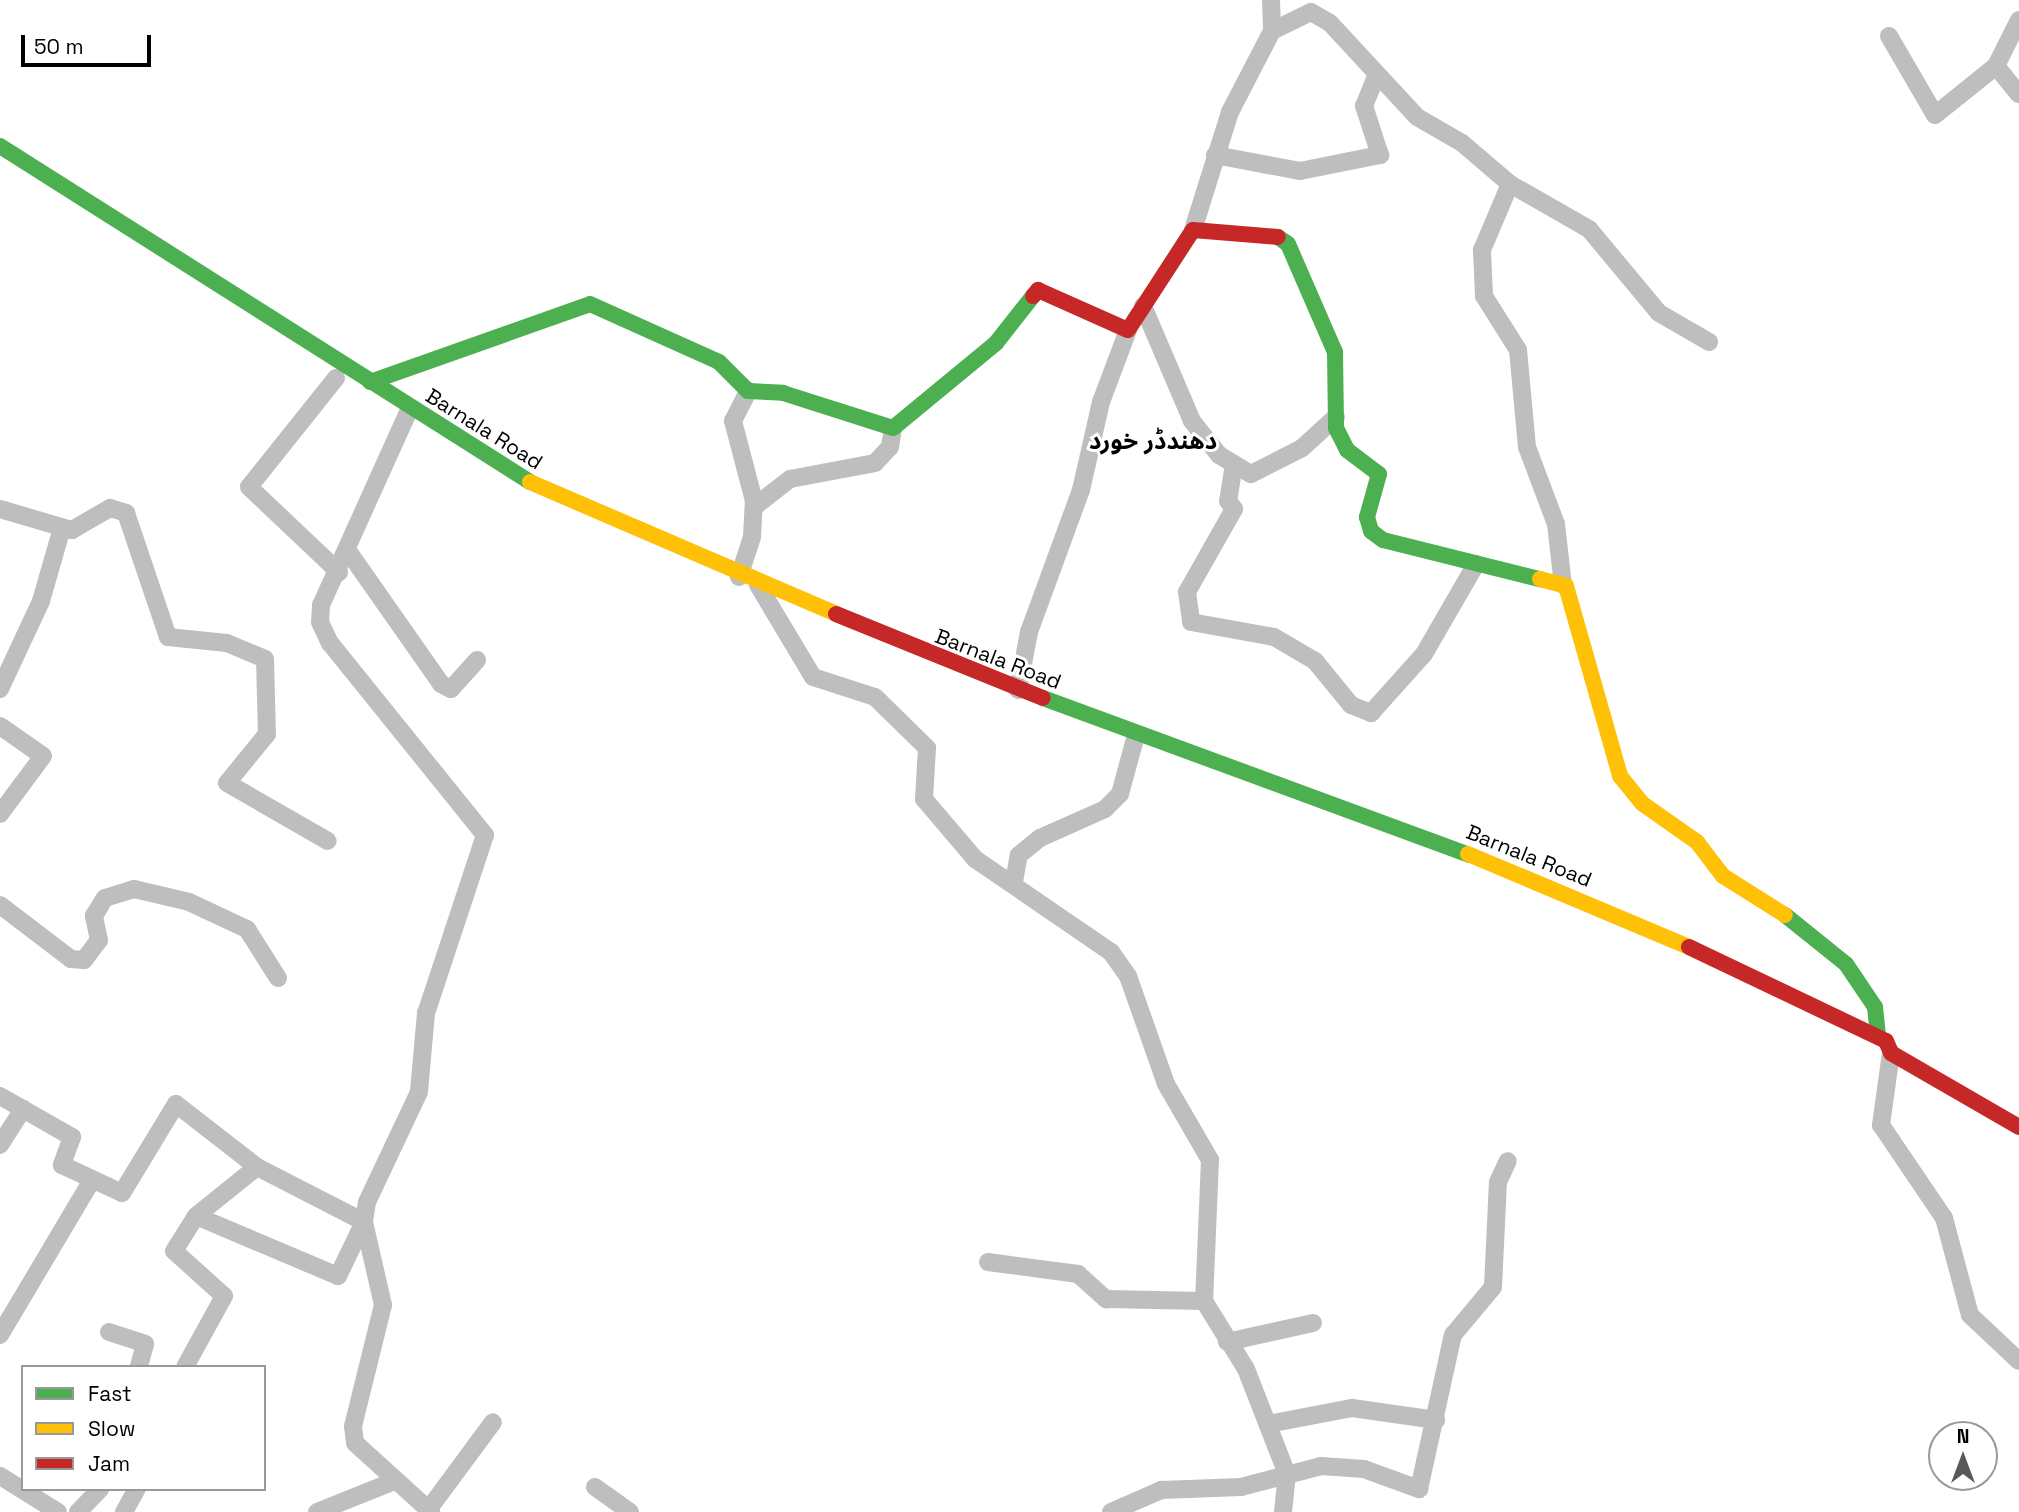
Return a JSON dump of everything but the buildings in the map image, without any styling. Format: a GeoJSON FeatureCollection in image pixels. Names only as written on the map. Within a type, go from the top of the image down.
{"type":"FeatureCollection","features":[{"type":"Feature","properties":{"kind":"main road","name":"Barnala Road"},"geometry":{"type":"LineString","coordinates":[[0,146],[541,489],[739,577],[1018,690],[1480,858],[1646,926],[1878,1037],[1891,1053],[2019,1127]]}},
{"type":"Feature","properties":{"kind":"main road"},"geometry":{"type":"LineString","coordinates":[[370,382],[590,304],[719,362],[748,391],[783,393],[893,428],[996,343],[1038,290],[1128,330],[1193,230],[1278,237],[1288,244],[1335,352],[1336,417],[1347,450],[1379,474],[1367,517],[1371,531],[1476,564],[1563,585],[1620,776],[1643,804],[1697,842],[1723,876],[1814,934],[1846,964],[1875,1007],[1878,1037]]}},
{"type":"Feature","properties":{"kind":"street"},"geometry":{"type":"LineString","coordinates":[[1193,230],[1215,155],[1272,31],[1271,0]]}},
{"type":"Feature","properties":{"kind":"street"},"geometry":{"type":"LineString","coordinates":[[1272,31],[1311,12],[1330,23],[1376,77],[1417,117],[1462,143],[1510,184],[1589,229],[1659,313],[1709,342]]}},
{"type":"Feature","properties":{"kind":"street"},"geometry":{"type":"LineString","coordinates":[[1889,36],[1935,115],[1996,66],[2019,20]]}},
{"type":"Feature","properties":{"kind":"street"},"geometry":{"type":"LineString","coordinates":[[1996,66],[2019,94]]}},
{"type":"Feature","properties":{"kind":"street"},"geometry":{"type":"LineString","coordinates":[[1215,155],[1300,171],[1380,155],[1364,106],[1376,77]]}},
{"type":"Feature","properties":{"kind":"street"},"geometry":{"type":"LineString","coordinates":[[1510,184],[1482,250],[1484,296],[1518,351],[1527,447],[1556,524],[1563,585]]}},
{"type":"Feature","properties":{"kind":"street"},"geometry":{"type":"LineString","coordinates":[[1143,306],[1192,421],[1234,464],[1251,474],[1272,466],[1336,417]]}},
{"type":"Feature","properties":{"kind":"street"},"geometry":{"type":"LineString","coordinates":[[1018,690],[1030,632],[1091,459],[1101,402],[1128,330]]}},
{"type":"Feature","properties":{"kind":"street"},"geometry":{"type":"LineString","coordinates":[[336,378],[249,487],[339,572]]}},
{"type":"Feature","properties":{"kind":"street"},"geometry":{"type":"LineString","coordinates":[[739,577],[754,507],[733,421],[748,391]]}},
{"type":"Feature","properties":{"kind":"street"},"geometry":{"type":"LineString","coordinates":[[195,1216],[338,1276],[364,1222],[367,1202],[419,1092],[426,1013],[485,835],[330,643],[321,605],[339,572],[410,408]]}},
{"type":"Feature","properties":{"kind":"street"},"geometry":{"type":"LineString","coordinates":[[754,507],[790,479],[875,463],[890,447],[893,428]]}},
{"type":"Feature","properties":{"kind":"street"},"geometry":{"type":"LineString","coordinates":[[1234,464],[1228,501],[1234,509],[1186,592],[1191,622],[1274,637],[1315,661],[1351,705],[1371,713],[1424,654],[1476,564]]}},
{"type":"Feature","properties":{"kind":"street"},"geometry":{"type":"LineString","coordinates":[[0,509],[72,530],[110,508],[125,513],[168,637],[227,643],[265,659],[267,734],[227,783],[328,841]]}},
{"type":"Feature","properties":{"kind":"street"},"geometry":{"type":"LineString","coordinates":[[0,690],[41,601],[62,528]]}},
{"type":"Feature","properties":{"kind":"street"},"geometry":{"type":"LineString","coordinates":[[348,551],[441,684],[451,689],[477,660]]}},
{"type":"Feature","properties":{"kind":"street"},"geometry":{"type":"LineString","coordinates":[[758,585],[813,677],[875,697],[927,748],[928,807],[975,859],[1014,882],[1111,952],[1128,976],[1166,1084],[1210,1160],[1204,1301],[1246,1369],[1268,1423],[1287,1474],[1283,1512]]}},
{"type":"Feature","properties":{"kind":"street"},"geometry":{"type":"LineString","coordinates":[[0,726],[43,756],[0,814]]}},
{"type":"Feature","properties":{"kind":"street"},"geometry":{"type":"LineString","coordinates":[[1014,882],[1019,855],[1040,838],[1105,810],[1120,794],[1136,734]]}},
{"type":"Feature","properties":{"kind":"street"},"geometry":{"type":"LineString","coordinates":[[0,905],[71,959],[84,960],[99,940],[94,916],[105,898],[134,889],[175,899],[247,929],[278,978]]}},
{"type":"Feature","properties":{"kind":"street"},"geometry":{"type":"LineString","coordinates":[[1891,1053],[1881,1125],[1944,1218],[1970,1315],[2019,1361]]}},
{"type":"Feature","properties":{"kind":"street"},"geometry":{"type":"LineString","coordinates":[[0,1096],[72,1137],[62,1165],[91,1182],[122,1193],[176,1104],[257,1167],[364,1222],[383,1305],[354,1434],[366,1459],[429,1511],[493,1422]]}},
{"type":"Feature","properties":{"kind":"street"},"geometry":{"type":"LineString","coordinates":[[0,1145],[23,1109]]}},
{"type":"Feature","properties":{"kind":"street"},"geometry":{"type":"LineString","coordinates":[[1111,1512],[1161,1490],[1241,1487],[1287,1474],[1344,1465],[1419,1489],[1453,1335],[1493,1287],[1499,1182],[1508,1161]]}},
{"type":"Feature","properties":{"kind":"street"},"geometry":{"type":"LineString","coordinates":[[187,1365],[225,1296],[174,1251],[195,1216],[257,1167]]}},
{"type":"Feature","properties":{"kind":"street"},"geometry":{"type":"LineString","coordinates":[[0,1335],[91,1182]]}},
{"type":"Feature","properties":{"kind":"street"},"geometry":{"type":"LineString","coordinates":[[988,1262],[1078,1274],[1106,1298],[1204,1301]]}},
{"type":"Feature","properties":{"kind":"street"},"geometry":{"type":"LineString","coordinates":[[1227,1342],[1313,1322]]}},
{"type":"Feature","properties":{"kind":"street"},"geometry":{"type":"LineString","coordinates":[[109,1332],[145,1344],[140,1365]]}},
{"type":"Feature","properties":{"kind":"street"},"geometry":{"type":"LineString","coordinates":[[1268,1423],[1353,1408],[1436,1420]]}},
{"type":"Feature","properties":{"kind":"street"},"geometry":{"type":"LineString","coordinates":[[0,1476],[21,1489]]}},
{"type":"Feature","properties":{"kind":"street"},"geometry":{"type":"LineString","coordinates":[[317,1512],[392,1482]]}},
{"type":"Feature","properties":{"kind":"street"},"geometry":{"type":"LineString","coordinates":[[594,1487],[630,1512]]}},
{"type":"Feature","properties":{"kind":"street"},"geometry":{"type":"LineString","coordinates":[[24,1491],[58,1512]]}},
{"type":"Feature","properties":{"kind":"street"},"geometry":{"type":"LineString","coordinates":[[78,1512],[98,1491]]}},
{"type":"Feature","properties":{"kind":"street"},"geometry":{"type":"LineString","coordinates":[[124,1512],[137,1491]]}},
{"type":"Feature","properties":{"kind":"traffic: fast"},"geometry":{"type":"LineString","coordinates":[[0,146],[530,482]]}},
{"type":"Feature","properties":{"kind":"traffic: fast"},"geometry":{"type":"LineString","coordinates":[[1278,237],[1288,244],[1335,352],[1336,428],[1347,450],[1379,474],[1367,517],[1371,531],[1383,540],[1540,579]]}},
{"type":"Feature","properties":{"kind":"traffic: fast"},"geometry":{"type":"LineString","coordinates":[[370,382],[590,304],[719,362],[748,391],[783,393],[893,428],[996,343],[1033,296]]}},
{"type":"Feature","properties":{"kind":"traffic: fast"},"geometry":{"type":"LineString","coordinates":[[1043,698],[1468,854]]}},
{"type":"Feature","properties":{"kind":"traffic: fast"},"geometry":{"type":"LineString","coordinates":[[1785,915],[1846,964],[1875,1007],[1878,1037]]}},
{"type":"Feature","properties":{"kind":"traffic: slow"},"geometry":{"type":"LineString","coordinates":[[530,482],[836,614]]}},
{"type":"Feature","properties":{"kind":"traffic: slow"},"geometry":{"type":"LineString","coordinates":[[1540,579],[1566,586],[1620,776],[1643,804],[1697,842],[1723,876],[1785,915]]}},
{"type":"Feature","properties":{"kind":"traffic: slow"},"geometry":{"type":"LineString","coordinates":[[1468,854],[1689,947]]}},
{"type":"Feature","properties":{"kind":"traffic: jam"},"geometry":{"type":"LineString","coordinates":[[1033,296],[1038,290],[1128,330],[1193,230],[1278,237]]}},
{"type":"Feature","properties":{"kind":"traffic: jam"},"geometry":{"type":"LineString","coordinates":[[836,614],[1043,698]]}},
{"type":"Feature","properties":{"kind":"traffic: jam"},"geometry":{"type":"LineString","coordinates":[[1689,947],[1886,1041],[1891,1053],[2019,1127]]}},
{"type":"Feature","properties":{"kind":"district","name":"دھندڈر خورد"},"geometry":{"type":"Point","coordinates":[1153,441]}}]}
